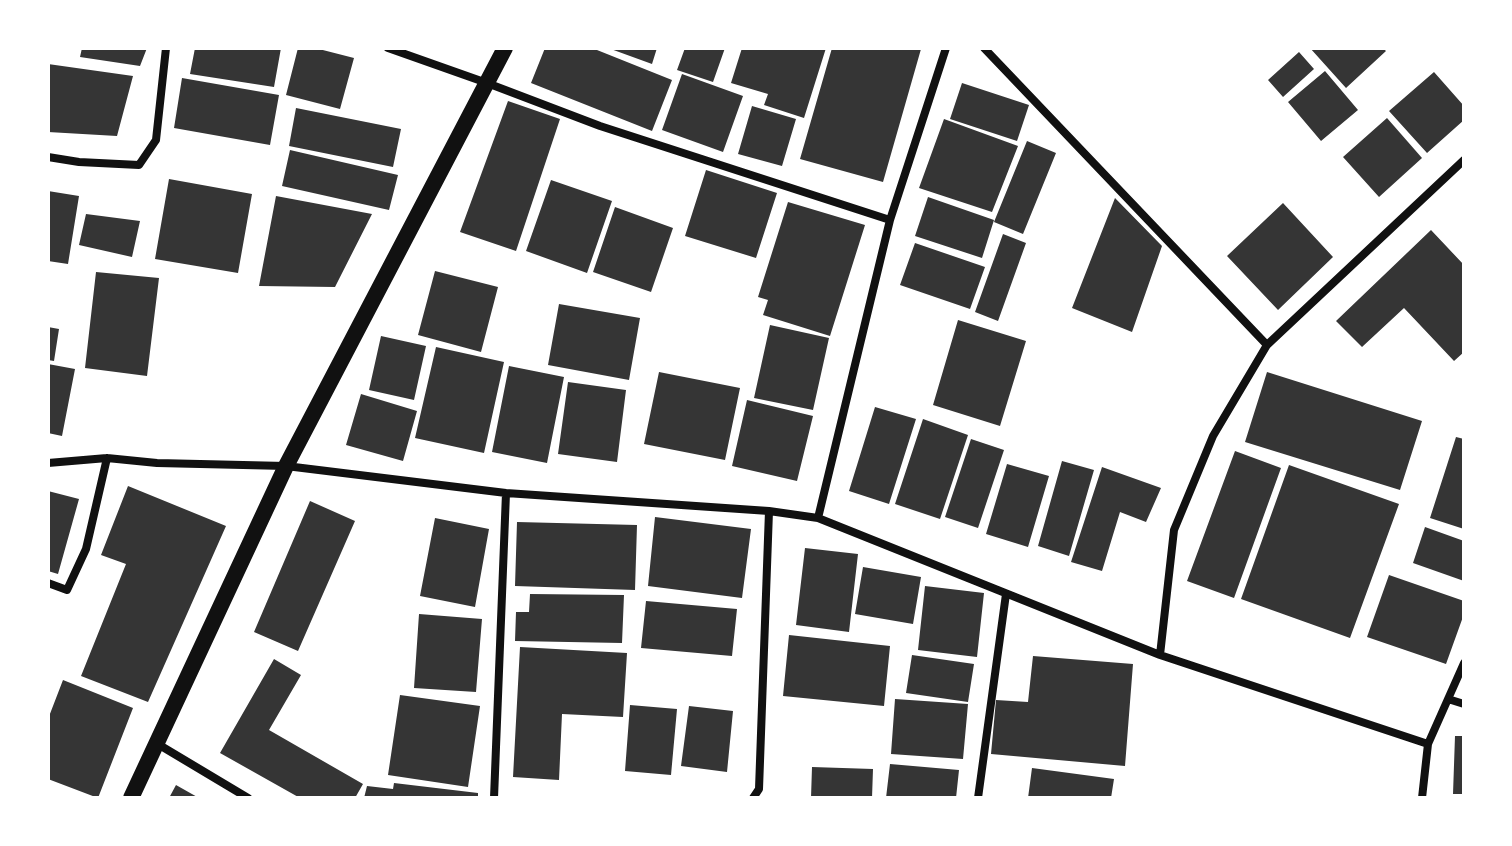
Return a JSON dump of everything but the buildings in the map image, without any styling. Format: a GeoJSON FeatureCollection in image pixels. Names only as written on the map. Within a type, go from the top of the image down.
{"type":"FeatureCollection","features":[{"type":"Feature","properties":{"kind":"main road"},"geometry":{"type":"LineString","coordinates":[[131,798],[286,466],[505,48]]}},
{"type":"Feature","properties":{"kind":"street"},"geometry":{"type":"LineString","coordinates":[[48,157],[139,165],[156,140],[166,48]]}},
{"type":"Feature","properties":{"kind":"street"},"geometry":{"type":"LineString","coordinates":[[388,48],[600,126],[890,220]]}},
{"type":"Feature","properties":{"kind":"street"},"geometry":{"type":"LineString","coordinates":[[818,518],[890,220],[946,48]]}},
{"type":"Feature","properties":{"kind":"street"},"geometry":{"type":"LineString","coordinates":[[984,48],[1267,345]]}},
{"type":"Feature","properties":{"kind":"street"},"geometry":{"type":"LineString","coordinates":[[1160,655],[1174,530],[1213,436],[1267,345],[1464,160]]}},
{"type":"Feature","properties":{"kind":"street"},"geometry":{"type":"LineString","coordinates":[[48,583],[67,590],[86,549],[107,458]]}},
{"type":"Feature","properties":{"kind":"street"},"geometry":{"type":"LineString","coordinates":[[48,463],[107,458],[157,463],[286,466],[506,493],[769,511],[818,518],[1160,655],[1428,744]]}},
{"type":"Feature","properties":{"kind":"street"},"geometry":{"type":"LineString","coordinates":[[494,798],[506,493]]}},
{"type":"Feature","properties":{"kind":"street"},"geometry":{"type":"LineString","coordinates":[[753,798],[759,789],[769,511]]}},
{"type":"Feature","properties":{"kind":"street"},"geometry":{"type":"LineString","coordinates":[[978,798],[1006,594]]}},
{"type":"Feature","properties":{"kind":"street"},"geometry":{"type":"LineString","coordinates":[[1422,798],[1428,744],[1464,663]]}},
{"type":"Feature","properties":{"kind":"street"},"geometry":{"type":"LineString","coordinates":[[1448,699],[1464,704]]}},
{"type":"Feature","properties":{"kind":"street"},"geometry":{"type":"LineString","coordinates":[[155,742],[248,798]]}}]}
